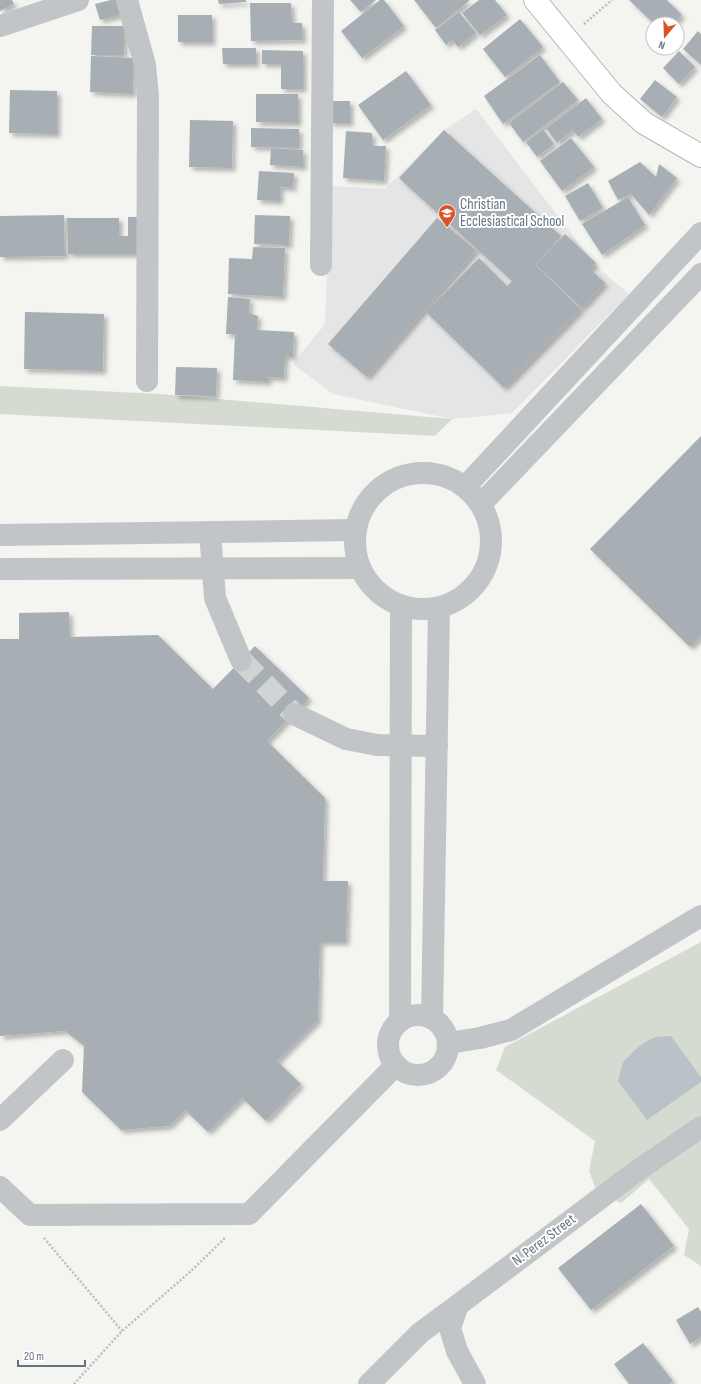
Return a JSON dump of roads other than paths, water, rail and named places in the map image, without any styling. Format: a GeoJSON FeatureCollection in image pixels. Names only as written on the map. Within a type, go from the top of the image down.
{"type":"FeatureCollection","features":[{"type":"Feature","properties":{"kind":"main road"},"geometry":{"type":"LineString","coordinates":[[535,0],[612,94],[644,123],[701,156]]}},
{"type":"Feature","properties":{"kind":"street"},"geometry":{"type":"LineString","coordinates":[[0,26],[78,0]]}},
{"type":"Feature","properties":{"kind":"street"},"geometry":{"type":"LineString","coordinates":[[128,0],[145,65],[148,96],[147,381]]}},
{"type":"Feature","properties":{"kind":"street"},"geometry":{"type":"LineString","coordinates":[[321,265],[322,0]]}},
{"type":"Feature","properties":{"kind":"street"},"geometry":{"type":"LineString","coordinates":[[465,487],[701,233]]}},
{"type":"Feature","properties":{"kind":"street"},"geometry":{"type":"LineString","coordinates":[[481,504],[701,274]]}},
{"type":"Feature","properties":{"kind":"street"},"geometry":{"type":"LineString","coordinates":[[421,472],[444,476],[465,487],[481,504],[490,524],[492,545],[487,567],[476,585],[460,599],[439,608],[420,610],[400,606],[383,598],[369,584],[359,568],[354,549],[354,530],[362,508],[377,490],[397,477],[421,472]]}},
{"type":"Feature","properties":{"kind":"street"},"geometry":{"type":"LineString","coordinates":[[0,535],[354,530]]}},
{"type":"Feature","properties":{"kind":"street"},"geometry":{"type":"LineString","coordinates":[[210,532],[215,598],[241,660]]}},
{"type":"Feature","properties":{"kind":"street"},"geometry":{"type":"LineString","coordinates":[[0,569],[359,568]]}},
{"type":"Feature","properties":{"kind":"street"},"geometry":{"type":"LineString","coordinates":[[400,606],[400,1021]]}},
{"type":"Feature","properties":{"kind":"street"},"geometry":{"type":"LineString","coordinates":[[432,1018],[439,608]]}},
{"type":"Feature","properties":{"kind":"street"},"geometry":{"type":"LineString","coordinates":[[294,714],[346,739],[376,745],[437,746]]}},
{"type":"Feature","properties":{"kind":"street"},"geometry":{"type":"LineString","coordinates":[[449,1043],[480,1038],[511,1030],[701,916]]}},
{"type":"Feature","properties":{"kind":"street"},"geometry":{"type":"LineString","coordinates":[[416,1015],[432,1018],[440,1024],[446,1033],[449,1043],[445,1061],[430,1073],[421,1076],[403,1072],[396,1066],[390,1057],[388,1047],[389,1037],[393,1028],[400,1021],[416,1015]]}},
{"type":"Feature","properties":{"kind":"street"},"geometry":{"type":"LineString","coordinates":[[0,1120],[63,1060]]}},
{"type":"Feature","properties":{"kind":"street"},"geometry":{"type":"LineString","coordinates":[[0,1187],[30,1215],[249,1214],[396,1066]]}},
{"type":"Feature","properties":{"kind":"street","name":"N. Perez Street"},"geometry":{"type":"LineString","coordinates":[[369,1384],[420,1332],[458,1306],[634,1172],[701,1127]]}},
{"type":"Feature","properties":{"kind":"street"},"geometry":{"type":"LineString","coordinates":[[458,1306],[450,1328],[457,1352],[475,1384]]}},
{"type":"Feature","properties":{"kind":"tunnel"},"geometry":{"type":"LineString","coordinates":[[241,660],[294,714]]}},
{"type":"Feature","properties":{"kind":"place","name":"Christian Ecclesiastical School"},"geometry":{"type":"Point","coordinates":[447,228]}}]}
